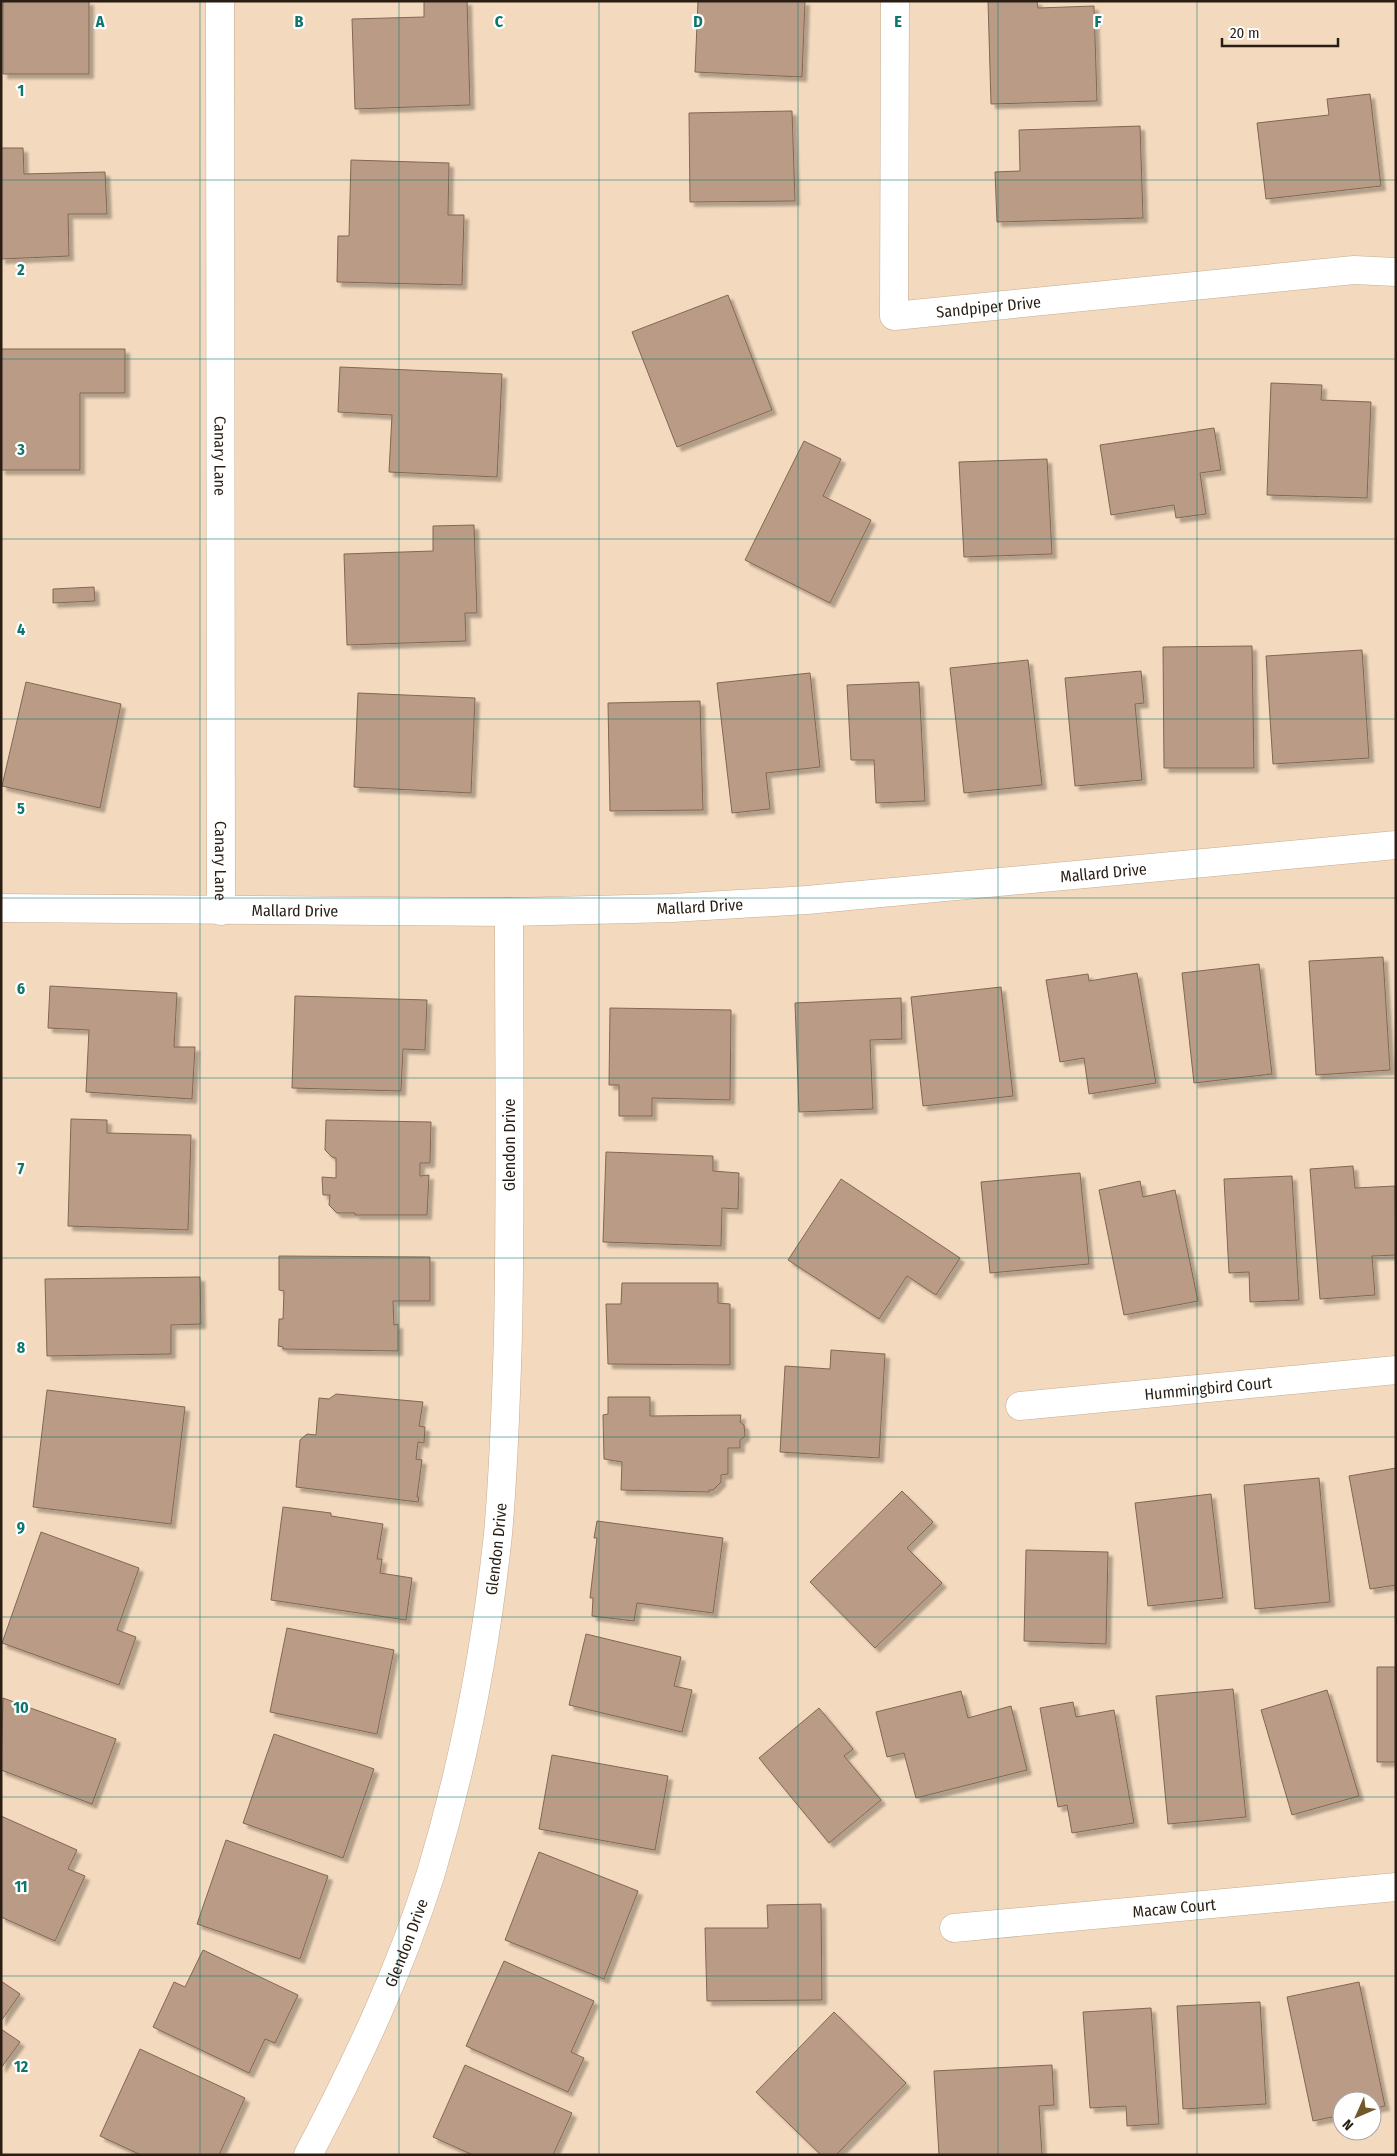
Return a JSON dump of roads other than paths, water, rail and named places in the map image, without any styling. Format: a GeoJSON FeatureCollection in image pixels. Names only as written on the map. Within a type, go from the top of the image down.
{"type":"FeatureCollection","features":[{"type":"Feature","properties":{"kind":"street","name":"Canary Lane"},"geometry":{"type":"LineString","coordinates":[[220,1],[221,911]]}},
{"type":"Feature","properties":{"kind":"street","name":"Sandpiper Drive"},"geometry":{"type":"LineString","coordinates":[[895,1],[894,316],[1354,270],[1396,272]]}},
{"type":"Feature","properties":{"kind":"street","name":"Mallard Drive"},"geometry":{"type":"LineString","coordinates":[[1,908],[509,912],[672,908],[807,900],[1396,845]]}},
{"type":"Feature","properties":{"kind":"street","name":"Glendon Drive"},"geometry":{"type":"LineString","coordinates":[[308,2155],[355,2065],[398,1964],[427,1882],[457,1772],[482,1657],[498,1533],[506,1410],[510,1257],[509,912]]}},
{"type":"Feature","properties":{"kind":"street","name":"Hummingbird Court"},"geometry":{"type":"LineString","coordinates":[[1020,1406],[1396,1370]]}},
{"type":"Feature","properties":{"kind":"street","name":"Macaw Court"},"geometry":{"type":"LineString","coordinates":[[954,1928],[1396,1886]]}}]}
